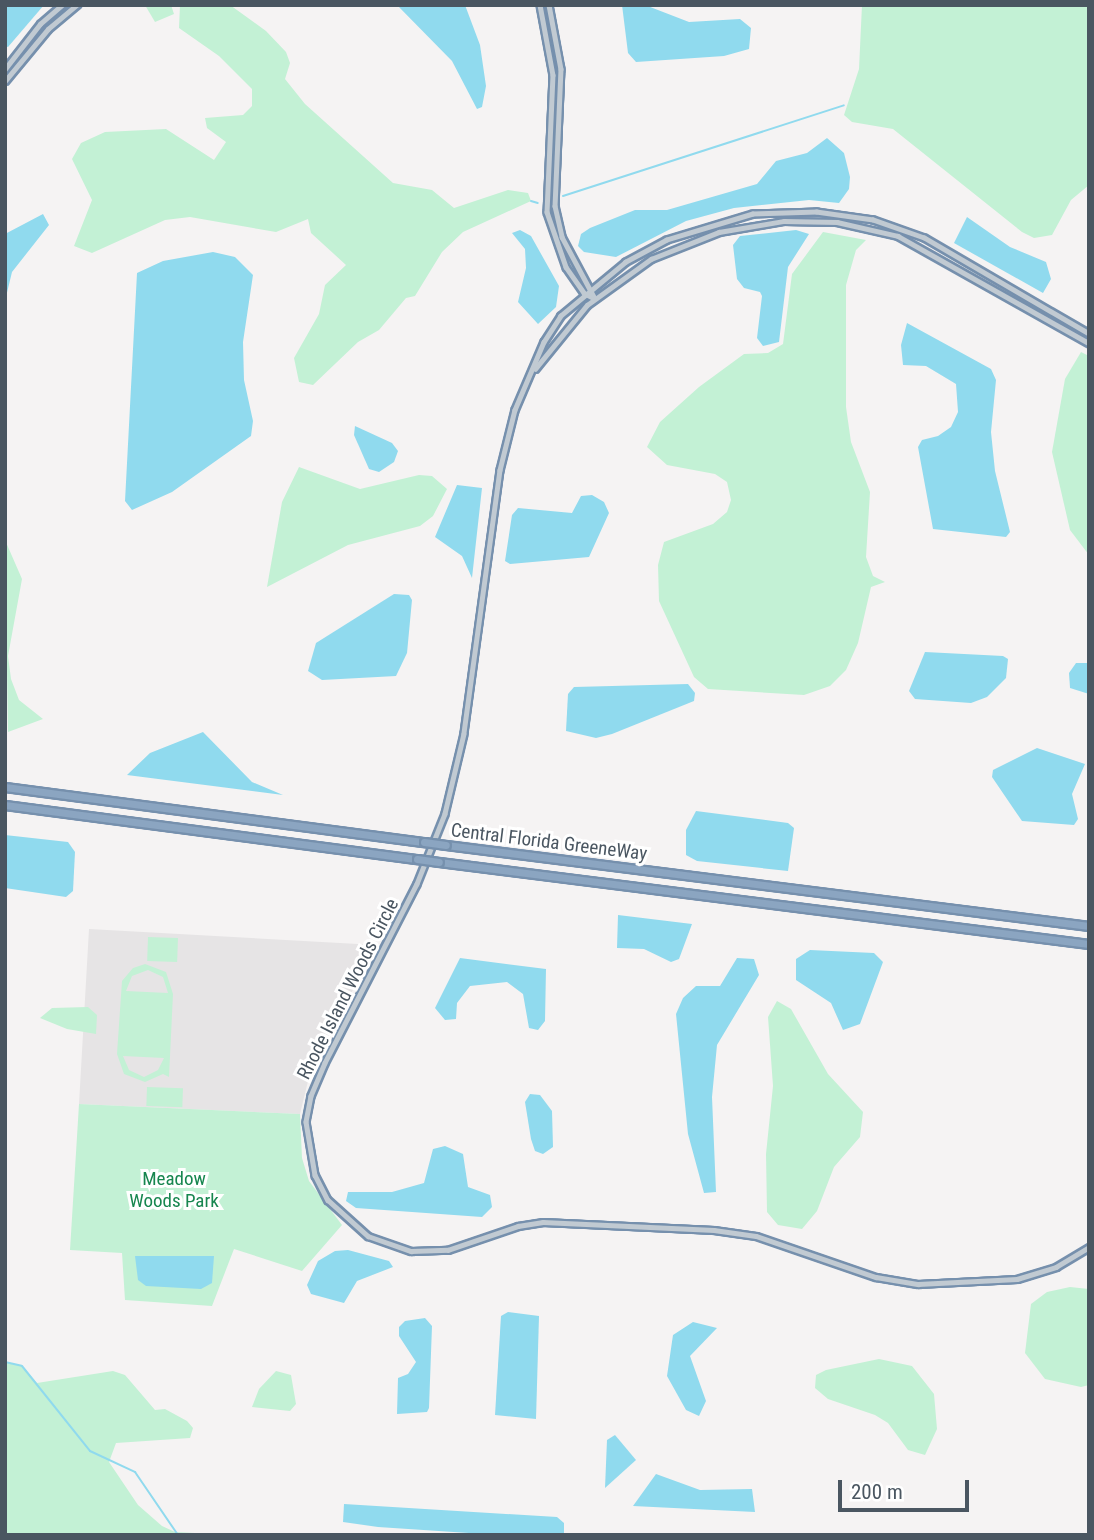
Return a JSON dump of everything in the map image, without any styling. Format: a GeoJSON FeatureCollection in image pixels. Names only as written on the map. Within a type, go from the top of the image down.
{"type":"FeatureCollection","features":[{"type":"Feature","properties":{"kind":"highway","name":"Central Florida GreeneWay"},"geometry":{"type":"LineString","coordinates":[[5,787],[1089,926]]}},
{"type":"Feature","properties":{"kind":"highway","name":"Central Florida GreeneWay"},"geometry":{"type":"LineString","coordinates":[[5,805],[1089,944]]}},
{"type":"Feature","properties":{"kind":"street"},"geometry":{"type":"LineString","coordinates":[[5,69],[40,24],[62,5]]}},
{"type":"Feature","properties":{"kind":"street"},"geometry":{"type":"LineString","coordinates":[[5,81],[48,29],[77,5]]}},
{"type":"Feature","properties":{"kind":"street"},"geometry":{"type":"LineString","coordinates":[[540,5],[553,75],[547,212],[566,267],[584,293],[594,298]]}},
{"type":"Feature","properties":{"kind":"street"},"geometry":{"type":"LineString","coordinates":[[550,5],[561,69],[555,206],[574,263],[592,287],[594,298]]}},
{"type":"Feature","properties":{"kind":"street","name":"Rhode Island Woods Circle"},"geometry":{"type":"LineString","coordinates":[[1089,334],[915,234],[873,220],[817,212],[752,214],[715,222],[667,240],[584,293],[544,342],[527,382],[500,470],[464,734],[445,814],[417,884],[311,1096],[307,1147],[328,1200],[368,1236],[411,1251],[448,1250],[518,1226],[543,1223],[714,1230],[756,1236],[863,1274],[918,1284],[1017,1279],[1056,1267],[1089,1247]]}},
{"type":"Feature","properties":{"kind":"street","name":"Rhode Island Woods Circle"},"geometry":{"type":"LineString","coordinates":[[527,382],[548,348],[594,298],[651,259],[719,232],[783,221],[838,222],[875,229],[925,249],[1089,343]]}},
{"type":"Feature","properties":{"kind":"shaded area"},"geometry":{"type":"Polygon","coordinates":[[[89,929],[376,945],[310,1073],[300,1114],[79,1104],[89,929]]]}},
{"type":"Feature","properties":{"kind":"green space"},"geometry":{"type":"Polygon","coordinates":[[[145,5],[171,5],[174,14],[155,22],[145,5]]]}},
{"type":"Feature","properties":{"kind":"green space"},"geometry":{"type":"Polygon","coordinates":[[[180,5],[230,5],[266,31],[286,52],[290,63],[285,79],[305,104],[393,183],[432,190],[454,208],[508,190],[528,193],[531,201],[463,232],[442,252],[415,296],[406,298],[379,330],[358,342],[313,385],[299,382],[294,358],[319,314],[325,285],[346,265],[311,233],[308,219],[276,232],[190,217],[165,220],[92,253],[74,246],[92,200],[72,159],[81,143],[105,132],[166,129],[214,160],[226,142],[207,128],[205,118],[243,115],[252,106],[252,89],[219,56],[179,28],[180,5]]]}},
{"type":"Feature","properties":{"kind":"green space"},"geometry":{"type":"Polygon","coordinates":[[[862,5],[1089,5],[1089,185],[1071,200],[1052,235],[1034,238],[1022,232],[893,129],[852,122],[844,115],[859,69],[862,5]]]}},
{"type":"Feature","properties":{"kind":"green space"},"geometry":{"type":"Polygon","coordinates":[[[823,232],[866,240],[856,250],[846,285],[846,407],[851,442],[870,492],[866,557],[873,576],[885,582],[871,587],[858,643],[846,670],[830,686],[804,695],[708,689],[694,677],[659,601],[658,565],[664,542],[713,524],[727,512],[731,500],[727,482],[715,474],[667,465],[647,447],[660,422],[699,387],[744,354],[768,353],[783,344],[792,274],[823,232]]]}},
{"type":"Feature","properties":{"kind":"green space"},"geometry":{"type":"Polygon","coordinates":[[[1081,352],[1089,356],[1089,555],[1070,530],[1052,452],[1065,379],[1081,352]]]}},
{"type":"Feature","properties":{"kind":"green space"},"geometry":{"type":"Polygon","coordinates":[[[299,467],[360,489],[419,475],[432,476],[447,489],[433,516],[420,526],[348,545],[267,587],[282,502],[299,467]]]}},
{"type":"Feature","properties":{"kind":"green space"},"geometry":{"type":"Polygon","coordinates":[[[5,540],[22,579],[8,656],[11,679],[19,700],[43,719],[8,732],[5,540]]]}},
{"type":"Feature","properties":{"kind":"green space"},"geometry":{"type":"Polygon","coordinates":[[[148,937],[178,938],[177,962],[147,961],[148,937]]]}},
{"type":"Feature","properties":{"kind":"green space"},"geometry":{"type":"Polygon","coordinates":[[[145,964],[166,972],[173,994],[169,1077],[163,1074],[145,1082],[124,1074],[117,1054],[122,981],[133,968],[145,964]],[[148,970],[132,976],[126,991],[168,993],[163,977],[148,970]],[[123,1056],[129,1070],[144,1077],[158,1070],[164,1058],[123,1056]]]}},
{"type":"Feature","properties":{"kind":"green space"},"geometry":{"type":"Polygon","coordinates":[[[777,1001],[791,1009],[828,1074],[863,1112],[860,1137],[834,1167],[817,1211],[802,1229],[778,1225],[767,1212],[766,1154],[773,1086],[768,1017],[777,1001]]]}},
{"type":"Feature","properties":{"kind":"green space"},"geometry":{"type":"Polygon","coordinates":[[[88,1007],[97,1015],[96,1034],[67,1029],[40,1018],[52,1008],[88,1007]]]}},
{"type":"Feature","properties":{"kind":"green space"},"geometry":{"type":"Polygon","coordinates":[[[147,1087],[183,1088],[182,1107],[146,1106],[147,1087]]]}},
{"type":"Feature","properties":{"kind":"green space","name":"Meadow Woods Park"},"geometry":{"type":"Polygon","coordinates":[[[79,1104],[300,1114],[302,1158],[309,1181],[342,1225],[302,1271],[234,1249],[212,1306],[125,1300],[122,1253],[70,1250],[79,1104]]]}},
{"type":"Feature","properties":{"kind":"green space"},"geometry":{"type":"Polygon","coordinates":[[[1070,1287],[1089,1289],[1089,1385],[1081,1387],[1045,1379],[1025,1353],[1031,1304],[1047,1292],[1070,1287]]]}},
{"type":"Feature","properties":{"kind":"green space"},"geometry":{"type":"Polygon","coordinates":[[[879,1359],[912,1366],[934,1394],[937,1429],[925,1455],[908,1450],[888,1423],[875,1415],[828,1399],[815,1388],[816,1375],[826,1370],[879,1359]]]}},
{"type":"Feature","properties":{"kind":"green space"},"geometry":{"type":"Polygon","coordinates":[[[5,1362],[22,1366],[37,1383],[113,1371],[125,1375],[155,1410],[165,1409],[187,1421],[193,1428],[190,1438],[116,1443],[109,1462],[138,1505],[162,1526],[175,1532],[235,1535],[5,1535],[5,1362]]]}},
{"type":"Feature","properties":{"kind":"green space"},"geometry":{"type":"Polygon","coordinates":[[[276,1371],[291,1375],[296,1404],[290,1411],[252,1407],[259,1389],[276,1371]]]}},
{"type":"Feature","properties":{"kind":"water"},"geometry":{"type":"Polygon","coordinates":[[[5,5],[44,5],[8,47],[5,46],[5,5]]]}},
{"type":"Feature","properties":{"kind":"water"},"geometry":{"type":"Polygon","coordinates":[[[397,5],[465,5],[480,45],[486,86],[482,107],[477,109],[452,61],[397,5]]]}},
{"type":"Feature","properties":{"kind":"water"},"geometry":{"type":"Polygon","coordinates":[[[622,5],[645,5],[689,22],[740,19],[751,28],[749,49],[724,56],[636,62],[628,53],[622,5]]]}},
{"type":"Feature","properties":{"kind":"water"},"geometry":{"type":"Polygon","coordinates":[[[827,138],[844,153],[850,177],[849,189],[839,203],[809,200],[734,208],[686,221],[616,257],[584,252],[578,246],[581,234],[590,228],[635,210],[667,210],[757,184],[776,161],[807,153],[827,138]]]}},
{"type":"Feature","properties":{"kind":"water"},"geometry":{"type":"Polygon","coordinates":[[[43,214],[49,225],[12,272],[5,301],[5,234],[43,214]]]}},
{"type":"Feature","properties":{"kind":"water"},"geometry":{"type":"Polygon","coordinates":[[[967,217],[1010,247],[1046,262],[1051,279],[1043,293],[954,243],[967,217]]]}},
{"type":"Feature","properties":{"kind":"water"},"geometry":{"type":"Polygon","coordinates":[[[520,230],[531,236],[559,286],[556,307],[538,324],[518,302],[526,268],[525,249],[512,233],[520,230]]]}},
{"type":"Feature","properties":{"kind":"water"},"geometry":{"type":"Polygon","coordinates":[[[796,230],[809,234],[788,267],[779,342],[763,346],[757,338],[762,296],[760,292],[744,288],[737,279],[733,245],[740,236],[796,230]]]}},
{"type":"Feature","properties":{"kind":"water"},"geometry":{"type":"Polygon","coordinates":[[[213,252],[235,257],[253,275],[243,342],[244,380],[253,421],[251,436],[172,492],[132,510],[125,501],[137,273],[163,261],[213,252]]]}},
{"type":"Feature","properties":{"kind":"water"},"geometry":{"type":"Polygon","coordinates":[[[907,323],[991,369],[996,380],[991,432],[995,471],[1010,532],[1006,537],[933,529],[918,447],[922,440],[938,436],[951,427],[958,412],[956,384],[926,366],[903,365],[901,345],[907,323]]]}},
{"type":"Feature","properties":{"kind":"water"},"geometry":{"type":"Polygon","coordinates":[[[355,426],[392,443],[398,451],[394,462],[379,472],[369,469],[354,435],[355,426]]]}},
{"type":"Feature","properties":{"kind":"water"},"geometry":{"type":"Polygon","coordinates":[[[457,485],[482,488],[472,578],[462,556],[435,537],[457,485]]]}},
{"type":"Feature","properties":{"kind":"water"},"geometry":{"type":"Polygon","coordinates":[[[592,495],[604,502],[609,513],[589,557],[510,564],[505,561],[512,515],[518,508],[572,513],[581,496],[592,495]]]}},
{"type":"Feature","properties":{"kind":"water"},"geometry":{"type":"Polygon","coordinates":[[[394,594],[409,595],[412,600],[407,653],[396,676],[322,680],[308,671],[316,643],[394,594]]]}},
{"type":"Feature","properties":{"kind":"water"},"geometry":{"type":"Polygon","coordinates":[[[925,652],[1003,656],[1008,659],[1006,678],[987,697],[971,703],[915,699],[909,691],[925,652]]]}},
{"type":"Feature","properties":{"kind":"water"},"geometry":{"type":"Polygon","coordinates":[[[1076,663],[1089,663],[1089,694],[1070,688],[1069,673],[1076,663]]]}},
{"type":"Feature","properties":{"kind":"water"},"geometry":{"type":"Polygon","coordinates":[[[688,684],[695,693],[694,701],[612,734],[596,738],[566,731],[568,694],[574,687],[688,684]]]}},
{"type":"Feature","properties":{"kind":"water"},"geometry":{"type":"Polygon","coordinates":[[[203,732],[252,782],[283,795],[127,775],[150,753],[203,732]]]}},
{"type":"Feature","properties":{"kind":"water"},"geometry":{"type":"Polygon","coordinates":[[[1037,748],[1085,764],[1072,794],[1078,819],[1074,825],[1022,821],[992,777],[993,770],[1037,748]]]}},
{"type":"Feature","properties":{"kind":"water"},"geometry":{"type":"Polygon","coordinates":[[[696,811],[788,823],[794,828],[788,871],[697,861],[686,855],[686,830],[696,811]]]}},
{"type":"Feature","properties":{"kind":"water"},"geometry":{"type":"Polygon","coordinates":[[[5,835],[68,842],[75,852],[73,891],[66,897],[5,888],[5,835]]]}},
{"type":"Feature","properties":{"kind":"water"},"geometry":{"type":"Polygon","coordinates":[[[618,915],[692,924],[679,959],[671,962],[644,949],[617,948],[618,915]]]}},
{"type":"Feature","properties":{"kind":"water"},"geometry":{"type":"Polygon","coordinates":[[[810,950],[874,953],[883,962],[860,1024],[843,1030],[831,1003],[796,980],[796,959],[810,950]]]}},
{"type":"Feature","properties":{"kind":"water"},"geometry":{"type":"Polygon","coordinates":[[[460,958],[546,969],[545,1021],[538,1030],[529,1028],[523,994],[507,982],[470,986],[457,1003],[456,1019],[445,1020],[435,1008],[460,958]]]}},
{"type":"Feature","properties":{"kind":"water"},"geometry":{"type":"Polygon","coordinates":[[[737,958],[754,959],[759,975],[717,1045],[712,1097],[716,1192],[704,1193],[688,1134],[676,1014],[683,998],[696,986],[720,986],[737,958]]]}},
{"type":"Feature","properties":{"kind":"water"},"geometry":{"type":"Polygon","coordinates":[[[530,1094],[540,1095],[552,1111],[553,1147],[543,1154],[535,1151],[531,1139],[525,1102],[530,1094]]]}},
{"type":"Feature","properties":{"kind":"water"},"geometry":{"type":"Polygon","coordinates":[[[445,1146],[463,1154],[468,1187],[490,1195],[492,1207],[482,1217],[356,1208],[346,1201],[348,1192],[392,1192],[424,1183],[433,1149],[445,1146]]]}},
{"type":"Feature","properties":{"kind":"water"},"geometry":{"type":"Polygon","coordinates":[[[348,1250],[389,1261],[393,1267],[357,1281],[344,1303],[311,1294],[307,1285],[318,1261],[335,1251],[348,1250]]]}},
{"type":"Feature","properties":{"kind":"water"},"geometry":{"type":"Polygon","coordinates":[[[135,1256],[214,1256],[212,1283],[201,1289],[146,1286],[138,1280],[135,1256]]]}},
{"type":"Feature","properties":{"kind":"water"},"geometry":{"type":"Polygon","coordinates":[[[508,1312],[539,1316],[536,1419],[495,1415],[501,1316],[508,1312]]]}},
{"type":"Feature","properties":{"kind":"water"},"geometry":{"type":"Polygon","coordinates":[[[425,1318],[432,1326],[429,1408],[427,1412],[397,1414],[398,1378],[408,1374],[416,1362],[399,1336],[399,1327],[405,1321],[425,1318]]]}},
{"type":"Feature","properties":{"kind":"water"},"geometry":{"type":"Polygon","coordinates":[[[693,1322],[717,1328],[690,1356],[706,1401],[699,1416],[686,1410],[667,1376],[673,1335],[693,1322]]]}},
{"type":"Feature","properties":{"kind":"water"},"geometry":{"type":"Polygon","coordinates":[[[615,1435],[636,1460],[605,1488],[607,1440],[615,1435]]]}},
{"type":"Feature","properties":{"kind":"water"},"geometry":{"type":"Polygon","coordinates":[[[656,1474],[700,1490],[752,1489],[755,1512],[633,1506],[656,1474]]]}},
{"type":"Feature","properties":{"kind":"water"},"geometry":{"type":"Polygon","coordinates":[[[344,1504],[557,1517],[564,1523],[564,1533],[499,1535],[378,1527],[343,1522],[344,1504]]]}},
{"type":"Feature","properties":{"kind":"waterway"},"geometry":{"type":"LineString","coordinates":[[563,196],[844,105]]}},
{"type":"Feature","properties":{"kind":"waterway"},"geometry":{"type":"LineString","coordinates":[[531,201],[538,203]]}},
{"type":"Feature","properties":{"kind":"waterway"},"geometry":{"type":"LineString","coordinates":[[5,1362],[22,1366],[90,1451],[135,1472],[178,1535]]}}]}
